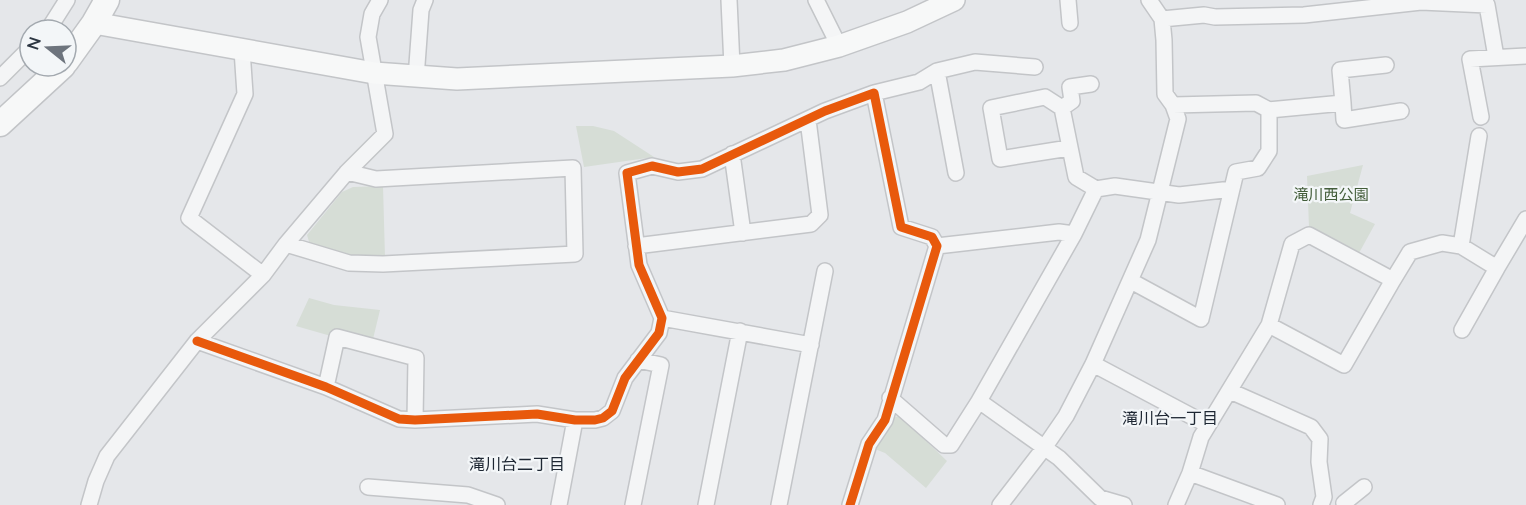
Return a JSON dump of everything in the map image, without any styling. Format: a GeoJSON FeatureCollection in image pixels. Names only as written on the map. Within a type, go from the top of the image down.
{"type":"FeatureCollection","features":[{"type":"Feature","properties":{"kind":"main road"},"geometry":{"type":"LineString","coordinates":[[78,45],[107,0]]}},
{"type":"Feature","properties":{"kind":"main road"},"geometry":{"type":"LineString","coordinates":[[0,124],[50,78]]}},
{"type":"Feature","properties":{"kind":"street"},"geometry":{"type":"LineString","coordinates":[[89,505],[107,456],[197,341],[263,275],[347,172],[384,134],[368,37],[372,14],[380,0]]}},
{"type":"Feature","properties":{"kind":"street"},"geometry":{"type":"LineString","coordinates":[[416,78],[422,10],[425,0]]}},
{"type":"Feature","properties":{"kind":"street"},"geometry":{"type":"LineString","coordinates":[[729,0],[732,66]]}},
{"type":"Feature","properties":{"kind":"street"},"geometry":{"type":"LineString","coordinates":[[816,0],[839,46]]}},
{"type":"Feature","properties":{"kind":"street"},"geometry":{"type":"LineString","coordinates":[[94,23],[374,74],[457,79],[732,66],[784,60],[839,46],[907,21],[954,0]]}},
{"type":"Feature","properties":{"kind":"street"},"geometry":{"type":"LineString","coordinates":[[1068,0],[1070,23]]}},
{"type":"Feature","properties":{"kind":"street"},"geometry":{"type":"LineString","coordinates":[[1000,505],[1066,416],[1093,364],[1148,240],[1178,119],[1173,105],[1165,94],[1162,19],[1149,0]]}},
{"type":"Feature","properties":{"kind":"street"},"geometry":{"type":"LineString","coordinates":[[54,18],[63,2]]}},
{"type":"Feature","properties":{"kind":"street"},"geometry":{"type":"LineString","coordinates":[[1162,19],[1204,15],[1304,15],[1421,2],[1486,5],[1496,57]]}},
{"type":"Feature","properties":{"kind":"street"},"geometry":{"type":"LineString","coordinates":[[242,50],[245,94],[189,218],[263,275]]}},
{"type":"Feature","properties":{"kind":"street"},"geometry":{"type":"LineString","coordinates":[[1481,117],[1470,59],[1526,56]]}},
{"type":"Feature","properties":{"kind":"street"},"geometry":{"type":"LineString","coordinates":[[0,78],[18,60]]}},
{"type":"Feature","properties":{"kind":"street"},"geometry":{"type":"LineString","coordinates":[[197,341],[327,387],[399,418],[415,420],[537,414],[575,420],[603,418],[612,411],[625,378],[659,333],[662,318],[639,265],[627,172],[652,166],[678,172],[702,169],[825,111],[874,93],[919,82],[937,71],[975,62],[1035,67]]}},
{"type":"Feature","properties":{"kind":"street"},"geometry":{"type":"LineString","coordinates":[[1386,64],[1340,70],[1344,120],[1401,111]]}},
{"type":"Feature","properties":{"kind":"street"},"geometry":{"type":"LineString","coordinates":[[937,71],[956,173]]}},
{"type":"Feature","properties":{"kind":"street"},"geometry":{"type":"LineString","coordinates":[[1062,108],[1072,101],[1070,87],[1090,84]]}},
{"type":"Feature","properties":{"kind":"street"},"geometry":{"type":"LineString","coordinates":[[874,93],[901,227],[932,237],[938,246]]}},
{"type":"Feature","properties":{"kind":"street"},"geometry":{"type":"LineString","coordinates":[[1069,148],[1000,159],[991,108],[1045,97],[1062,108],[1076,177],[1096,189],[1115,186],[1179,195],[1232,189]]}},
{"type":"Feature","properties":{"kind":"street"},"geometry":{"type":"LineString","coordinates":[[1173,105],[1256,103],[1269,110],[1343,103]]}},
{"type":"Feature","properties":{"kind":"street"},"geometry":{"type":"LineString","coordinates":[[1131,281],[1201,320],[1236,172],[1258,168],[1269,151],[1269,110]]}},
{"type":"Feature","properties":{"kind":"street"},"geometry":{"type":"LineString","coordinates":[[636,246],[811,224],[820,215],[808,120]]}},
{"type":"Feature","properties":{"kind":"street"},"geometry":{"type":"LineString","coordinates":[[1461,246],[1479,136]]}},
{"type":"Feature","properties":{"kind":"street"},"geometry":{"type":"LineString","coordinates":[[732,154],[743,232]]}},
{"type":"Feature","properties":{"kind":"street"},"geometry":{"type":"LineString","coordinates":[[286,244],[349,263],[383,264],[575,254],[573,168],[376,179],[347,172]]}},
{"type":"Feature","properties":{"kind":"street"},"geometry":{"type":"LineString","coordinates":[[890,398],[944,445],[951,445],[979,401],[1074,234],[1096,189]]}},
{"type":"Feature","properties":{"kind":"street"},"geometry":{"type":"LineString","coordinates":[[1462,330],[1526,219]]}},
{"type":"Feature","properties":{"kind":"street"},"geometry":{"type":"LineString","coordinates":[[938,246],[1059,232],[1074,234]]}},
{"type":"Feature","properties":{"kind":"street"},"geometry":{"type":"LineString","coordinates":[[1176,505],[1190,473],[1201,437],[1269,325],[1292,244],[1309,235],[1393,280]]}},
{"type":"Feature","properties":{"kind":"street"},"geometry":{"type":"LineString","coordinates":[[1269,325],[1344,365],[1410,252],[1442,243],[1461,246],[1497,268]]}},
{"type":"Feature","properties":{"kind":"street"},"geometry":{"type":"LineString","coordinates":[[850,505],[869,444],[885,420],[938,246]]}},
{"type":"Feature","properties":{"kind":"street"},"geometry":{"type":"LineString","coordinates":[[779,505],[825,271]]}},
{"type":"Feature","properties":{"kind":"street"},"geometry":{"type":"LineString","coordinates":[[662,318],[811,345]]}},
{"type":"Feature","properties":{"kind":"street"},"geometry":{"type":"LineString","coordinates":[[706,505],[741,331]]}},
{"type":"Feature","properties":{"kind":"street"},"geometry":{"type":"LineString","coordinates":[[327,387],[337,337],[416,357],[415,420]]}},
{"type":"Feature","properties":{"kind":"street"},"geometry":{"type":"LineString","coordinates":[[633,505],[661,365],[639,360]]}},
{"type":"Feature","properties":{"kind":"street"},"geometry":{"type":"LineString","coordinates":[[1093,364],[1208,425]]}},
{"type":"Feature","properties":{"kind":"street"},"geometry":{"type":"LineString","coordinates":[[1230,391],[1311,427],[1320,439],[1319,462],[1324,497],[1321,505]]}},
{"type":"Feature","properties":{"kind":"street"},"geometry":{"type":"LineString","coordinates":[[979,401],[1059,458],[1100,498],[1124,505]]}},
{"type":"Feature","properties":{"kind":"street"},"geometry":{"type":"LineString","coordinates":[[559,505],[575,420]]}},
{"type":"Feature","properties":{"kind":"street"},"geometry":{"type":"LineString","coordinates":[[1190,473],[1277,505]]}},
{"type":"Feature","properties":{"kind":"street"},"geometry":{"type":"LineString","coordinates":[[368,487],[468,495],[497,505]]}},
{"type":"Feature","properties":{"kind":"street"},"geometry":{"type":"LineString","coordinates":[[1345,505],[1344,502],[1364,487]]}},
{"type":"Feature","properties":{"kind":"green space"},"geometry":{"type":"Polygon","coordinates":[[[576,126],[593,126],[614,131],[654,157],[584,167],[576,126]]]}},
{"type":"Feature","properties":{"kind":"green space","name":"滝川西公園"},"geometry":{"type":"Polygon","coordinates":[[[1363,165],[1350,213],[1375,224],[1359,253],[1309,227],[1307,176],[1363,165]]]}},
{"type":"Feature","properties":{"kind":"green space"},"geometry":{"type":"Polygon","coordinates":[[[383,186],[385,257],[350,255],[310,245],[307,235],[342,192],[353,187],[383,186]]]}},
{"type":"Feature","properties":{"kind":"green space"},"geometry":{"type":"Polygon","coordinates":[[[309,298],[334,305],[380,310],[373,339],[333,330],[331,336],[296,326],[309,298]]]}},
{"type":"Feature","properties":{"kind":"green space"},"geometry":{"type":"Polygon","coordinates":[[[900,416],[947,461],[926,488],[885,453],[875,449],[881,434],[895,417],[900,416]]]}},
{"type":"Feature","properties":{"kind":"cycle path"},"geometry":{"type":"LineString","coordinates":[[197,341],[326,387],[399,419],[537,414],[575,420],[603,418],[612,411],[625,378],[659,333],[662,318],[639,265],[627,173],[652,166],[678,172],[702,169],[825,111],[874,93],[901,227],[932,237],[937,246],[885,420],[869,444],[850,505]]}},
{"type":"Feature","properties":{"kind":"district","name":"滝川台一丁目"},"geometry":{"type":"Point","coordinates":[1170,418]}},
{"type":"Feature","properties":{"kind":"district","name":"滝川台二丁目"},"geometry":{"type":"Point","coordinates":[517,464]}}]}
